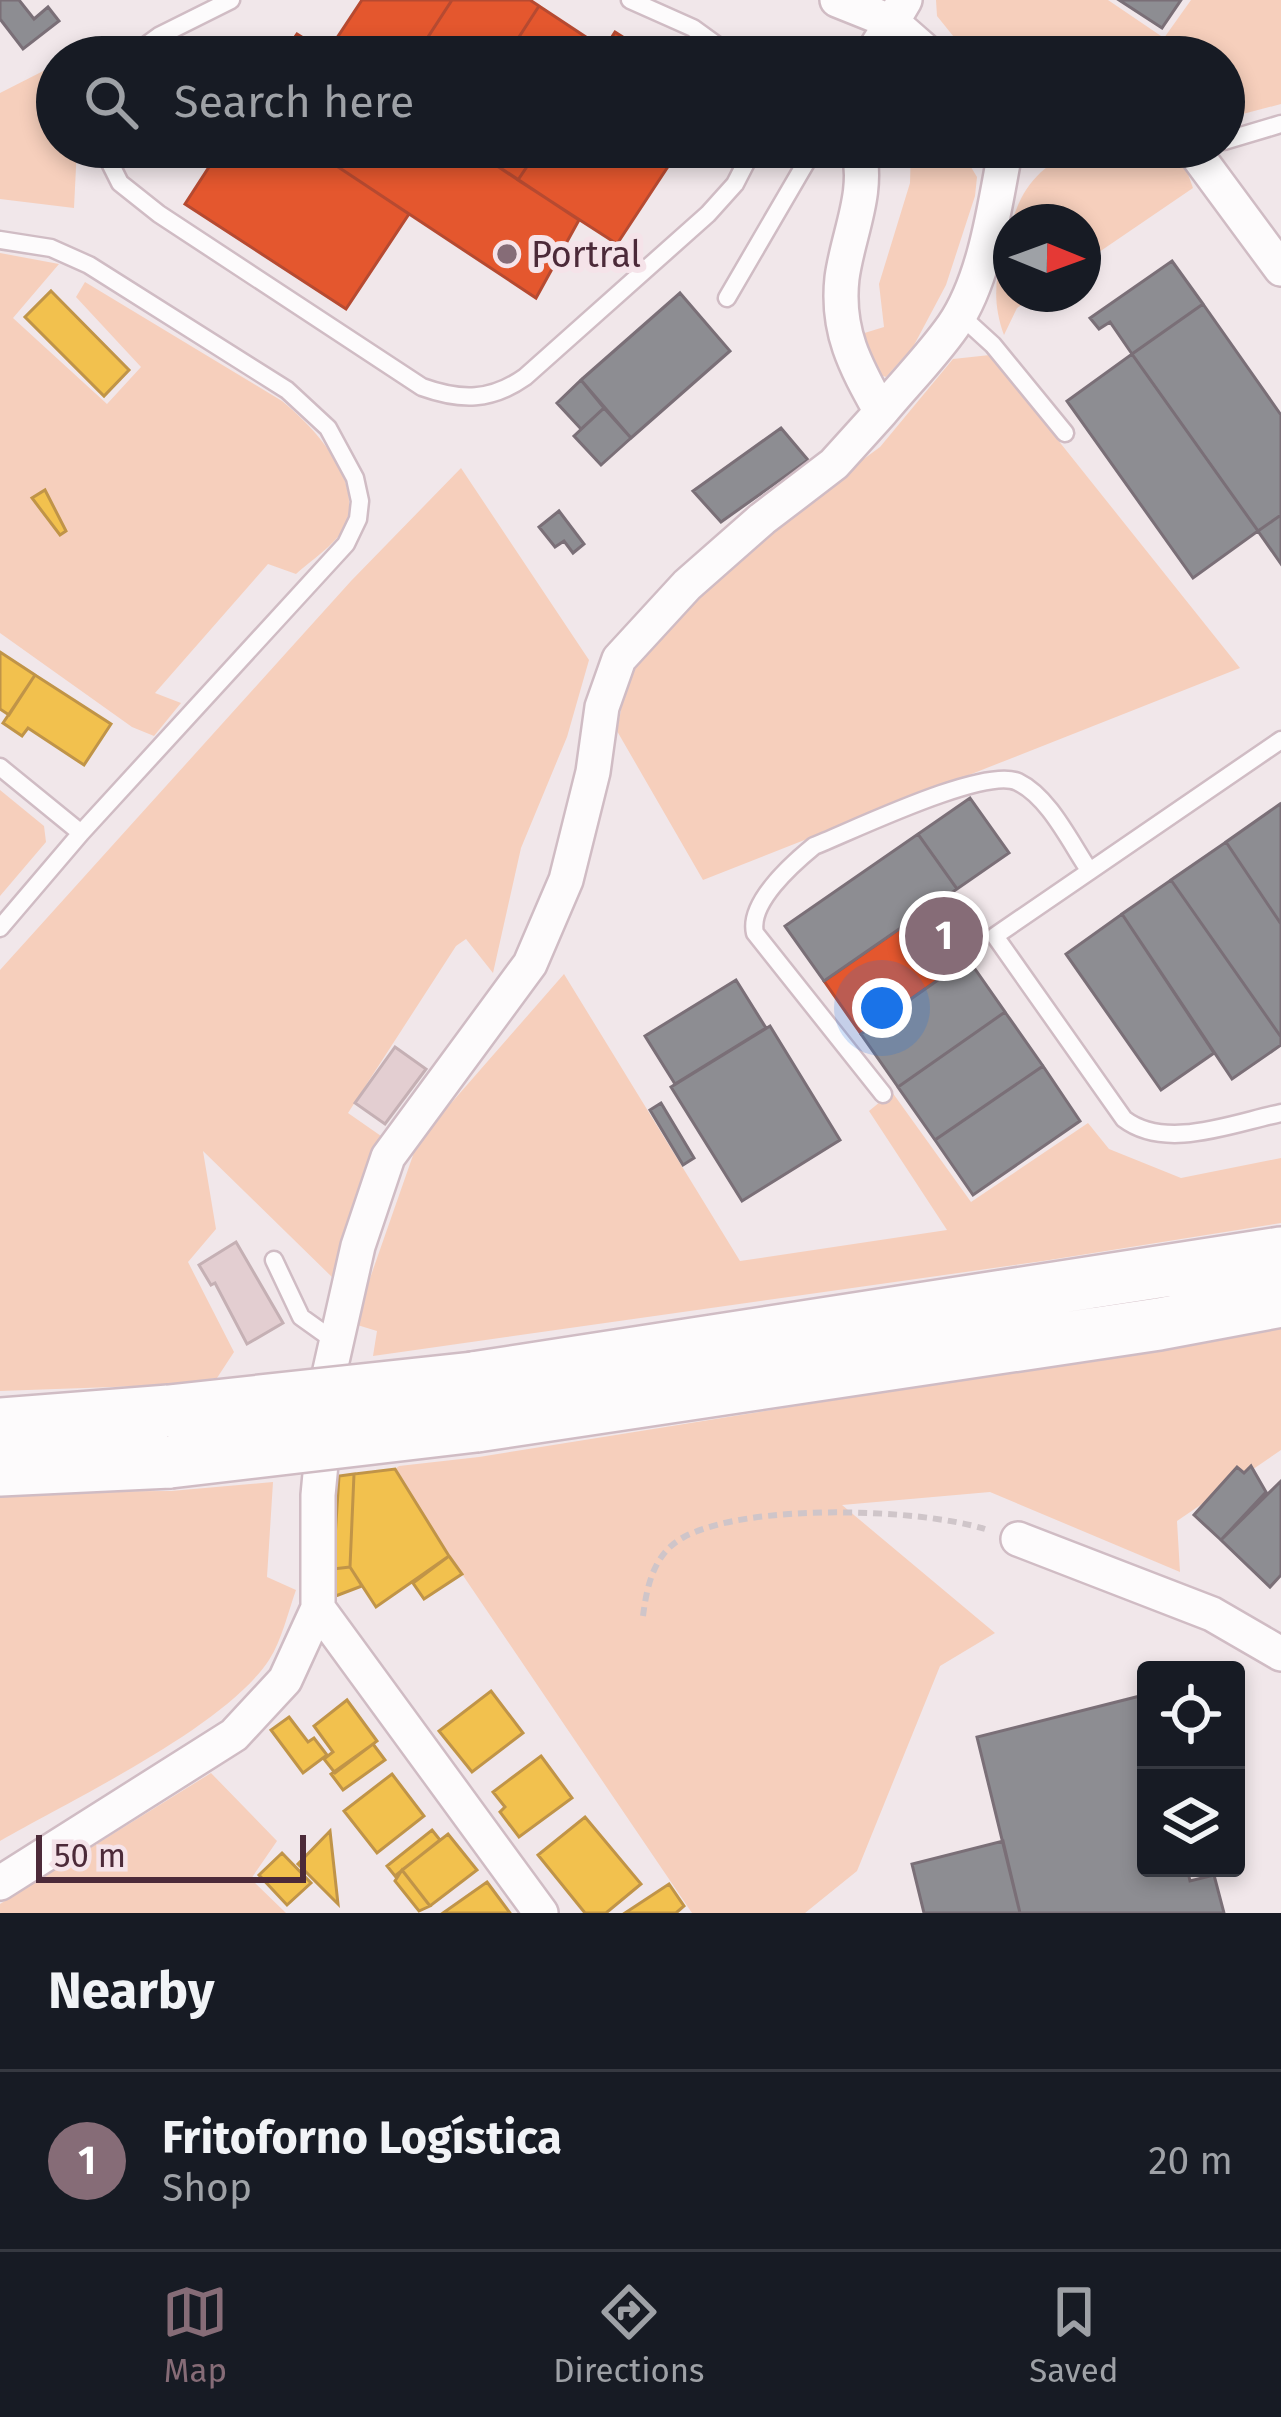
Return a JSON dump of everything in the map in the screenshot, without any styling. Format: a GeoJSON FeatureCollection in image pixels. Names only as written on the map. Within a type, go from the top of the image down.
{"type":"FeatureCollection","features":[{"type":"Feature","properties":{"kind":"main road"},"geometry":{"type":"LineString","coordinates":[[0,1470],[170,1462],[1281,1253]]}},
{"type":"Feature","properties":{"kind":"main road"},"geometry":{"type":"LineString","coordinates":[[0,1424],[169,1411],[474,1402],[1135,1328],[1281,1301]]}},
{"type":"Feature","properties":{"kind":"street"},"geometry":{"type":"LineString","coordinates":[[837,0],[898,11],[916,36]]}},
{"type":"Feature","properties":{"kind":"street"},"geometry":{"type":"LineString","coordinates":[[860,168],[862,194],[842,278],[842,317],[849,355],[881,412]]}},
{"type":"Feature","properties":{"kind":"street"},"geometry":{"type":"LineString","coordinates":[[0,1883],[234,1735],[285,1679],[318,1608],[318,1495],[336,1342],[358,1246],[388,1157],[530,964],[566,880],[593,772],[602,707],[619,659],[687,585],[834,464],[959,314],[990,231],[1002,168]]}},
{"type":"Feature","properties":{"kind":"street"},"geometry":{"type":"LineString","coordinates":[[1218,168],[1281,269]]}},
{"type":"Feature","properties":{"kind":"street"},"geometry":{"type":"LineString","coordinates":[[1018,1539],[1212,1615],[1281,1654]]}},
{"type":"Feature","properties":{"kind":"street"},"geometry":{"type":"LineString","coordinates":[[318,1608],[541,1913]]}},
{"type":"Feature","properties":{"kind":"lane"},"geometry":{"type":"LineString","coordinates":[[158,36],[231,0]]}},
{"type":"Feature","properties":{"kind":"lane"},"geometry":{"type":"LineString","coordinates":[[630,0],[704,36]]}},
{"type":"Feature","properties":{"kind":"lane"},"geometry":{"type":"LineString","coordinates":[[1245,134],[1281,124]]}},
{"type":"Feature","properties":{"kind":"lane"},"geometry":{"type":"LineString","coordinates":[[112,168],[120,183],[159,214],[422,387],[449,397],[475,398],[503,392],[525,377],[709,214],[743,168]]}},
{"type":"Feature","properties":{"kind":"lane"},"geometry":{"type":"LineString","coordinates":[[728,298],[803,168]]}},
{"type":"Feature","properties":{"kind":"lane"},"geometry":{"type":"LineString","coordinates":[[0,240],[51,248],[89,265],[287,390],[335,440],[355,478],[360,501],[358,519],[346,544],[0,928]]}},
{"type":"Feature","properties":{"kind":"lane"},"geometry":{"type":"LineString","coordinates":[[959,314],[994,345],[1065,433]]}},
{"type":"Feature","properties":{"kind":"lane"},"geometry":{"type":"LineString","coordinates":[[1281,740],[994,936],[1124,1119],[1139,1131],[1155,1135],[1281,1113]]}},
{"type":"Feature","properties":{"kind":"lane"},"geometry":{"type":"LineString","coordinates":[[0,767],[81,833]]}},
{"type":"Feature","properties":{"kind":"lane"},"geometry":{"type":"LineString","coordinates":[[883,1094],[755,933],[755,910],[802,856],[977,780],[1007,778],[1040,800],[1089,870]]}},
{"type":"Feature","properties":{"kind":"lane"},"geometry":{"type":"LineString","coordinates":[[274,1260],[301,1317],[336,1342]]}},
{"type":"Feature","properties":{"kind":"path"},"geometry":{"type":"LineString","coordinates":[[643,1616],[654,1566],[682,1538],[735,1521],[839,1512],[946,1517],[1018,1539]]}},
{"type":"Feature","properties":{"kind":"shaded area"},"geometry":{"type":"Polygon","coordinates":[[[936,0],[1108,0],[1161,36],[953,36],[937,16],[936,0]]]}},
{"type":"Feature","properties":{"kind":"shaded area"},"geometry":{"type":"Polygon","coordinates":[[[1191,0],[1281,0],[1281,104],[1245,113],[1245,36],[1165,36],[1191,0]]]}},
{"type":"Feature","properties":{"kind":"shaded area"},"geometry":{"type":"Polygon","coordinates":[[[36,75],[36,168],[76,168],[74,208],[0,199],[0,93],[36,75]]]}},
{"type":"Feature","properties":{"kind":"shaded area"},"geometry":{"type":"Polygon","coordinates":[[[910,168],[972,168],[977,177],[946,285],[913,347],[886,377],[869,371],[858,335],[884,327],[879,284],[910,168]]]}},
{"type":"Feature","properties":{"kind":"shaded area"},"geometry":{"type":"Polygon","coordinates":[[[1047,168],[1186,168],[1193,188],[1101,251],[1101,204],[1020,204],[1047,168]]]}},
{"type":"Feature","properties":{"kind":"shaded area"},"geometry":{"type":"Polygon","coordinates":[[[0,253],[59,264],[13,318],[107,404],[141,367],[76,297],[85,282],[282,401],[321,440],[348,492],[344,528],[329,546],[296,574],[268,564],[155,693],[181,703],[154,736],[132,727],[0,633],[0,253]]]}},
{"type":"Feature","properties":{"kind":"shaded area"},"geometry":{"type":"Polygon","coordinates":[[[998,312],[1015,312],[1004,335],[998,312]]]}},
{"type":"Feature","properties":{"kind":"shaded area"},"geometry":{"type":"Polygon","coordinates":[[[990,355],[1240,668],[703,880],[617,731],[630,662],[727,560],[880,447],[953,359],[990,355]]]}},
{"type":"Feature","properties":{"kind":"shaded area"},"geometry":{"type":"Polygon","coordinates":[[[461,468],[589,660],[567,737],[521,848],[493,973],[466,939],[456,946],[348,1113],[381,1136],[333,1278],[203,1151],[216,1229],[188,1262],[234,1352],[217,1378],[168,1385],[0,1391],[0,970],[351,581],[461,468]]]}},
{"type":"Feature","properties":{"kind":"shaded area"},"geometry":{"type":"Polygon","coordinates":[[[0,790],[44,826],[46,842],[0,896],[0,790]]]}},
{"type":"Feature","properties":{"kind":"shaded area"},"geometry":{"type":"Polygon","coordinates":[[[564,974],[740,1261],[947,1230],[869,1111],[892,1092],[971,1202],[1088,1123],[1109,1149],[1181,1178],[1281,1158],[1281,1223],[373,1356],[377,1331],[354,1324],[418,1141],[564,974]]]}},
{"type":"Feature","properties":{"kind":"shaded area"},"geometry":{"type":"Polygon","coordinates":[[[1281,1328],[1281,1450],[1177,1521],[1180,1572],[990,1492],[842,1505],[995,1633],[940,1666],[857,1871],[805,1913],[692,1913],[395,1469],[399,1466],[1281,1328]]]}},
{"type":"Feature","properties":{"kind":"shaded area"},"geometry":{"type":"Polygon","coordinates":[[[273,1482],[267,1577],[296,1590],[269,1660],[219,1711],[184,1736],[0,1841],[0,1492],[171,1491],[273,1482]]]}},
{"type":"Feature","properties":{"kind":"shaded area"},"geometry":{"type":"Polygon","coordinates":[[[211,1773],[277,1841],[251,1879],[286,1913],[0,1913],[0,1904],[211,1773]]]}},
{"type":"Feature","properties":{"kind":"building: Homes"},"geometry":{"type":"Polygon","coordinates":[[[51,291],[129,370],[104,396],[25,317],[51,291]]]}},
{"type":"Feature","properties":{"kind":"building: Homes"},"geometry":{"type":"Polygon","coordinates":[[[45,490],[66,531],[60,535],[32,498],[45,490]]]}},
{"type":"Feature","properties":{"kind":"building: Homes"},"geometry":{"type":"Polygon","coordinates":[[[0,652],[35,675],[9,715],[0,709],[0,652]]]}},
{"type":"Feature","properties":{"kind":"building: Homes"},"geometry":{"type":"Polygon","coordinates":[[[35,675],[111,724],[84,765],[28,728],[22,736],[3,723],[35,675]]]}},
{"type":"Feature","properties":{"kind":"building: Homes"},"geometry":{"type":"Polygon","coordinates":[[[395,1469],[449,1556],[376,1607],[350,1567],[354,1474],[395,1469]]]}},
{"type":"Feature","properties":{"kind":"building: Homes"},"geometry":{"type":"Polygon","coordinates":[[[354,1474],[350,1567],[333,1569],[339,1476],[354,1474]]]}},
{"type":"Feature","properties":{"kind":"building: Homes"},"geometry":{"type":"Polygon","coordinates":[[[449,1556],[462,1574],[424,1599],[413,1583],[449,1556]]]}},
{"type":"Feature","properties":{"kind":"building: Homes"},"geometry":{"type":"Polygon","coordinates":[[[350,1567],[362,1586],[333,1597],[333,1569],[350,1567]]]}},
{"type":"Feature","properties":{"kind":"building: Homes"},"geometry":{"type":"Polygon","coordinates":[[[491,1691],[523,1733],[472,1772],[439,1731],[491,1691]]]}},
{"type":"Feature","properties":{"kind":"building: Homes"},"geometry":{"type":"Polygon","coordinates":[[[347,1700],[377,1741],[335,1773],[324,1759],[333,1752],[314,1726],[347,1700]]]}},
{"type":"Feature","properties":{"kind":"building: Homes"},"geometry":{"type":"Polygon","coordinates":[[[289,1717],[308,1742],[314,1738],[327,1755],[303,1773],[271,1730],[289,1717]]]}},
{"type":"Feature","properties":{"kind":"building: Homes"},"geometry":{"type":"Polygon","coordinates":[[[373,1744],[385,1760],[343,1790],[331,1774],[373,1744]]]}},
{"type":"Feature","properties":{"kind":"building: Homes"},"geometry":{"type":"Polygon","coordinates":[[[541,1756],[572,1798],[519,1837],[500,1812],[505,1807],[493,1792],[541,1756]]]}},
{"type":"Feature","properties":{"kind":"building: Homes"},"geometry":{"type":"Polygon","coordinates":[[[392,1774],[424,1816],[377,1853],[344,1811],[392,1774]]]}},
{"type":"Feature","properties":{"kind":"building: Homes"},"geometry":{"type":"Polygon","coordinates":[[[585,1817],[641,1884],[606,1913],[585,1913],[538,1855],[585,1817]]]}},
{"type":"Feature","properties":{"kind":"building: Homes"},"geometry":{"type":"Polygon","coordinates":[[[432,1830],[440,1840],[395,1876],[387,1866],[432,1830]]]}},
{"type":"Feature","properties":{"kind":"building: Homes"},"geometry":{"type":"Polygon","coordinates":[[[330,1831],[338,1904],[298,1864],[330,1831]]]}},
{"type":"Feature","properties":{"kind":"building: Homes"},"geometry":{"type":"Polygon","coordinates":[[[448,1834],[477,1870],[430,1906],[402,1870],[448,1834]]]}},
{"type":"Feature","properties":{"kind":"building: Homes"},"geometry":{"type":"Polygon","coordinates":[[[282,1853],[311,1883],[287,1905],[259,1875],[282,1853]]]}},
{"type":"Feature","properties":{"kind":"building: Homes"},"geometry":{"type":"Polygon","coordinates":[[[402,1870],[430,1906],[419,1911],[395,1881],[402,1870]]]}},
{"type":"Feature","properties":{"kind":"building: Homes"},"geometry":{"type":"Polygon","coordinates":[[[487,1882],[510,1913],[443,1913],[487,1882]]]}},
{"type":"Feature","properties":{"kind":"building: Homes"},"geometry":{"type":"Polygon","coordinates":[[[669,1884],[684,1906],[676,1913],[625,1913],[669,1884]]]}},
{"type":"Feature","properties":{"kind":"building: Shops"},"geometry":{"type":"Polygon","coordinates":[[[362,0],[452,0],[429,36],[338,36],[362,0]]]}},
{"type":"Feature","properties":{"kind":"building: Shops"},"geometry":{"type":"Polygon","coordinates":[[[452,0],[530,0],[539,6],[520,36],[429,36],[452,0]]]}},
{"type":"Feature","properties":{"kind":"building: Shops"},"geometry":{"type":"Polygon","coordinates":[[[539,6],[584,36],[520,36],[539,6]]]}},
{"type":"Feature","properties":{"kind":"building: Shops"},"geometry":{"type":"Polygon","coordinates":[[[208,168],[340,168],[409,214],[346,309],[185,204],[208,168]]]}},
{"type":"Feature","properties":{"kind":"building: Shops"},"geometry":{"type":"Polygon","coordinates":[[[340,168],[501,168],[579,220],[536,298],[340,168]]]}},
{"type":"Feature","properties":{"kind":"building: Shops"},"geometry":{"type":"Polygon","coordinates":[[[500,168],[526,168],[518,180],[500,168]]]}},
{"type":"Feature","properties":{"kind":"building: Shops"},"geometry":{"type":"Polygon","coordinates":[[[526,168],[667,168],[617,244],[518,180],[526,168]]]}},
{"type":"Feature","properties":{"kind":"building: Shops"},"geometry":{"type":"Polygon","coordinates":[[[931,907],[968,959],[861,1034],[824,981],[931,907]]]}},
{"type":"Feature","properties":{"kind":"building: Industry"},"geometry":{"type":"Polygon","coordinates":[[[0,0],[19,0],[34,19],[48,7],[59,21],[23,49],[0,19],[0,0]]]}},
{"type":"Feature","properties":{"kind":"building: Industry"},"geometry":{"type":"Polygon","coordinates":[[[1119,0],[1181,0],[1162,28],[1119,0]]]}},
{"type":"Feature","properties":{"kind":"building: Industry"},"geometry":{"type":"Polygon","coordinates":[[[1172,261],[1203,304],[1132,354],[1110,322],[1099,329],[1090,318],[1172,261]]]}},
{"type":"Feature","properties":{"kind":"building: Industry"},"geometry":{"type":"Polygon","coordinates":[[[680,293],[730,351],[631,438],[581,380],[680,293]]]}},
{"type":"Feature","properties":{"kind":"building: Industry"},"geometry":{"type":"Polygon","coordinates":[[[1203,304],[1281,415],[1281,515],[1258,531],[1132,354],[1203,304]]]}},
{"type":"Feature","properties":{"kind":"building: Industry"},"geometry":{"type":"Polygon","coordinates":[[[1132,354],[1258,531],[1193,578],[1067,401],[1132,354]]]}},
{"type":"Feature","properties":{"kind":"building: Industry"},"geometry":{"type":"Polygon","coordinates":[[[581,380],[604,408],[581,429],[557,403],[581,380]]]}},
{"type":"Feature","properties":{"kind":"building: Industry"},"geometry":{"type":"Polygon","coordinates":[[[604,408],[631,438],[601,465],[574,436],[604,408]]]}},
{"type":"Feature","properties":{"kind":"building: Industry"},"geometry":{"type":"Polygon","coordinates":[[[781,428],[808,460],[721,522],[693,491],[781,428]]]}},
{"type":"Feature","properties":{"kind":"building: Industry"},"geometry":{"type":"Polygon","coordinates":[[[559,511],[584,544],[573,553],[564,541],[555,547],[539,527],[559,511]]]}},
{"type":"Feature","properties":{"kind":"building: Industry"},"geometry":{"type":"Polygon","coordinates":[[[1281,515],[1281,564],[1258,531],[1281,515]]]}},
{"type":"Feature","properties":{"kind":"building: Industry"},"geometry":{"type":"Polygon","coordinates":[[[970,798],[1009,853],[957,889],[918,834],[970,798]]]}},
{"type":"Feature","properties":{"kind":"building: Industry"},"geometry":{"type":"Polygon","coordinates":[[[1281,806],[1281,924],[1226,842],[1281,806]]]}},
{"type":"Feature","properties":{"kind":"building: Industry"},"geometry":{"type":"Polygon","coordinates":[[[918,834],[957,889],[824,981],[785,926],[918,834]]]}},
{"type":"Feature","properties":{"kind":"building: Industry"},"geometry":{"type":"Polygon","coordinates":[[[1226,842],[1281,924],[1281,1037],[1171,880],[1226,842]]]}},
{"type":"Feature","properties":{"kind":"building: Industry"},"geometry":{"type":"Polygon","coordinates":[[[1171,880],[1281,1037],[1281,1045],[1232,1079],[1122,914],[1171,880]]]}},
{"type":"Feature","properties":{"kind":"building: Industry"},"geometry":{"type":"Polygon","coordinates":[[[1122,914],[1214,1053],[1161,1090],[1066,954],[1122,914]]]}},
{"type":"Feature","properties":{"kind":"building: Industry"},"geometry":{"type":"Polygon","coordinates":[[[968,959],[1005,1012],[898,1087],[861,1034],[968,959]]]}},
{"type":"Feature","properties":{"kind":"building: Industry"},"geometry":{"type":"Polygon","coordinates":[[[736,980],[766,1028],[675,1084],[645,1036],[736,980]]]}},
{"type":"Feature","properties":{"kind":"building: Industry"},"geometry":{"type":"Polygon","coordinates":[[[1005,1012],[1043,1066],[935,1140],[898,1087],[1005,1012]]]}},
{"type":"Feature","properties":{"kind":"building: Industry"},"geometry":{"type":"Polygon","coordinates":[[[770,1026],[840,1140],[742,1201],[671,1087],[770,1026]]]}},
{"type":"Feature","properties":{"kind":"building: Industry"},"geometry":{"type":"Polygon","coordinates":[[[1043,1066],[1080,1121],[973,1195],[935,1140],[1043,1066]]]}},
{"type":"Feature","properties":{"kind":"building: Industry"},"geometry":{"type":"Polygon","coordinates":[[[661,1103],[694,1158],[683,1165],[650,1110],[661,1103]]]}},
{"type":"Feature","properties":{"kind":"building: Industry"},"geometry":{"type":"Polygon","coordinates":[[[1251,1466],[1266,1492],[1221,1540],[1194,1515],[1237,1467],[1244,1473],[1251,1466]]]}},
{"type":"Feature","properties":{"kind":"building: Industry"},"geometry":{"type":"Polygon","coordinates":[[[1281,1481],[1281,1575],[1270,1587],[1221,1540],[1281,1481]]]}},
{"type":"Feature","properties":{"kind":"building: Industry"},"geometry":{"type":"Polygon","coordinates":[[[1137,1697],[1137,1877],[1189,1877],[1190,1881],[1215,1877],[1224,1913],[1020,1913],[977,1737],[1137,1697]]]}},
{"type":"Feature","properties":{"kind":"building: Industry"},"geometry":{"type":"Polygon","coordinates":[[[1003,1841],[1020,1913],[924,1913],[912,1864],[1003,1841]]]}},
{"type":"Feature","properties":{"kind":"building: Other"},"geometry":{"type":"Polygon","coordinates":[[[395,1047],[426,1069],[385,1124],[355,1103],[395,1047]]]}},
{"type":"Feature","properties":{"kind":"building: Other"},"geometry":{"type":"Polygon","coordinates":[[[236,1242],[283,1323],[247,1344],[215,1283],[211,1285],[199,1265],[236,1242]]]}},
{"type":"Feature","properties":{"kind":"place","name":"Portral"},"geometry":{"type":"Point","coordinates":[507,254]}},
{"type":"Feature","properties":{"kind":"place","name":"Fritoforno Logística"},"geometry":{"type":"Point","coordinates":[944,936]}}]}
